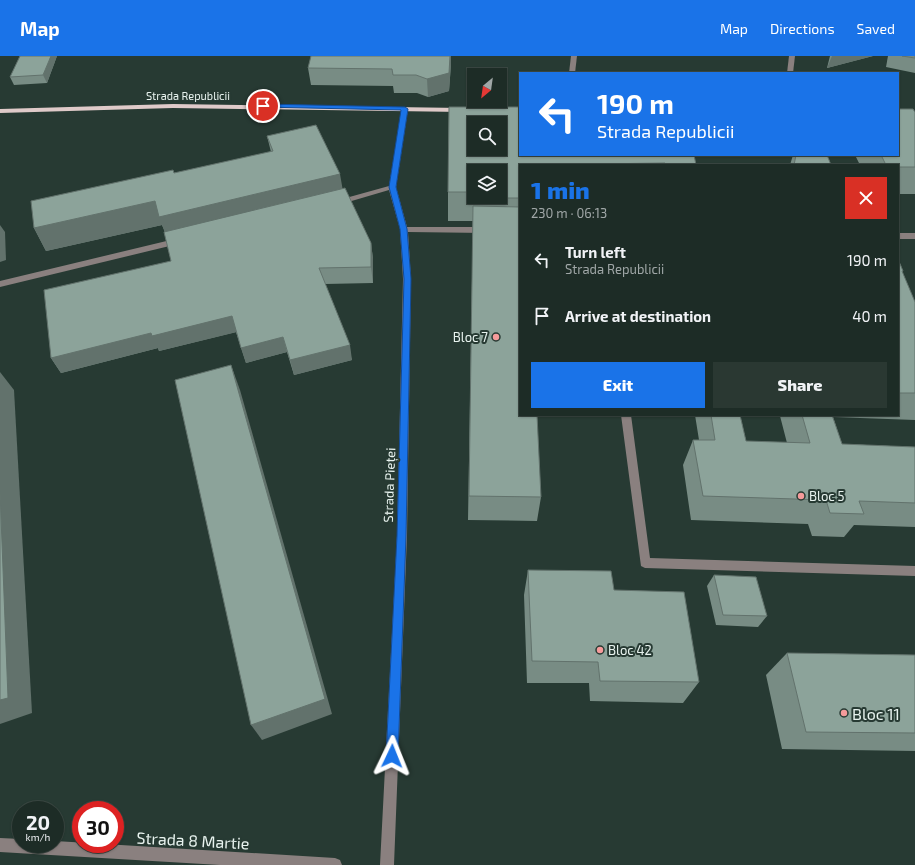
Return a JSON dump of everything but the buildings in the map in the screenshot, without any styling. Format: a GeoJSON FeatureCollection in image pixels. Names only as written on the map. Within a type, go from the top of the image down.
{"type":"FeatureCollection","features":[{"type":"Feature","properties":{"kind":"main road","name":"Strada Republicii"},"geometry":{"type":"LineString","coordinates":[[0,111],[47,108],[232,106],[473,110]]}},
{"type":"Feature","properties":{"kind":"street"},"geometry":{"type":"LineString","coordinates":[[572,72],[574,56]]}},
{"type":"Feature","properties":{"kind":"street"},"geometry":{"type":"LineString","coordinates":[[790,72],[792,56]]}},
{"type":"Feature","properties":{"kind":"street","name":"Strada Pieței"},"geometry":{"type":"LineString","coordinates":[[387,865],[401,544],[407,279],[404,229],[392,187],[405,109]]}},
{"type":"Feature","properties":{"kind":"street"},"geometry":{"type":"LineString","coordinates":[[332,204],[392,187]]}},
{"type":"Feature","properties":{"kind":"street"},"geometry":{"type":"LineString","coordinates":[[404,229],[497,230]]}},
{"type":"Feature","properties":{"kind":"street"},"geometry":{"type":"LineString","coordinates":[[899,236],[915,236]]}},
{"type":"Feature","properties":{"kind":"street"},"geometry":{"type":"LineString","coordinates":[[0,284],[188,239]]}},
{"type":"Feature","properties":{"kind":"street"},"geometry":{"type":"LineString","coordinates":[[626,416],[645,562],[915,571]]}},
{"type":"Feature","properties":{"kind":"street","name":"Strada 8 Martie"},"geometry":{"type":"LineString","coordinates":[[0,846],[335,865]]}},
{"type":"Feature","properties":{"kind":"place","name":"Bloc 7"},"geometry":{"type":"Point","coordinates":[496,337]}},
{"type":"Feature","properties":{"kind":"place","name":"Bloc 5"},"geometry":{"type":"Point","coordinates":[801,496]}},
{"type":"Feature","properties":{"kind":"place","name":"Bloc 42"},"geometry":{"type":"Point","coordinates":[600,650]}},
{"type":"Feature","properties":{"kind":"place","name":"Bloc 11"},"geometry":{"type":"Point","coordinates":[844,713]}},
{"type":"Feature","properties":{"kind":"route"},"geometry":{"type":"LineString","coordinates":[[263,106],[405,109],[394,167],[392,187],[404,229],[407,279],[402,536],[392,756]]}}]}
